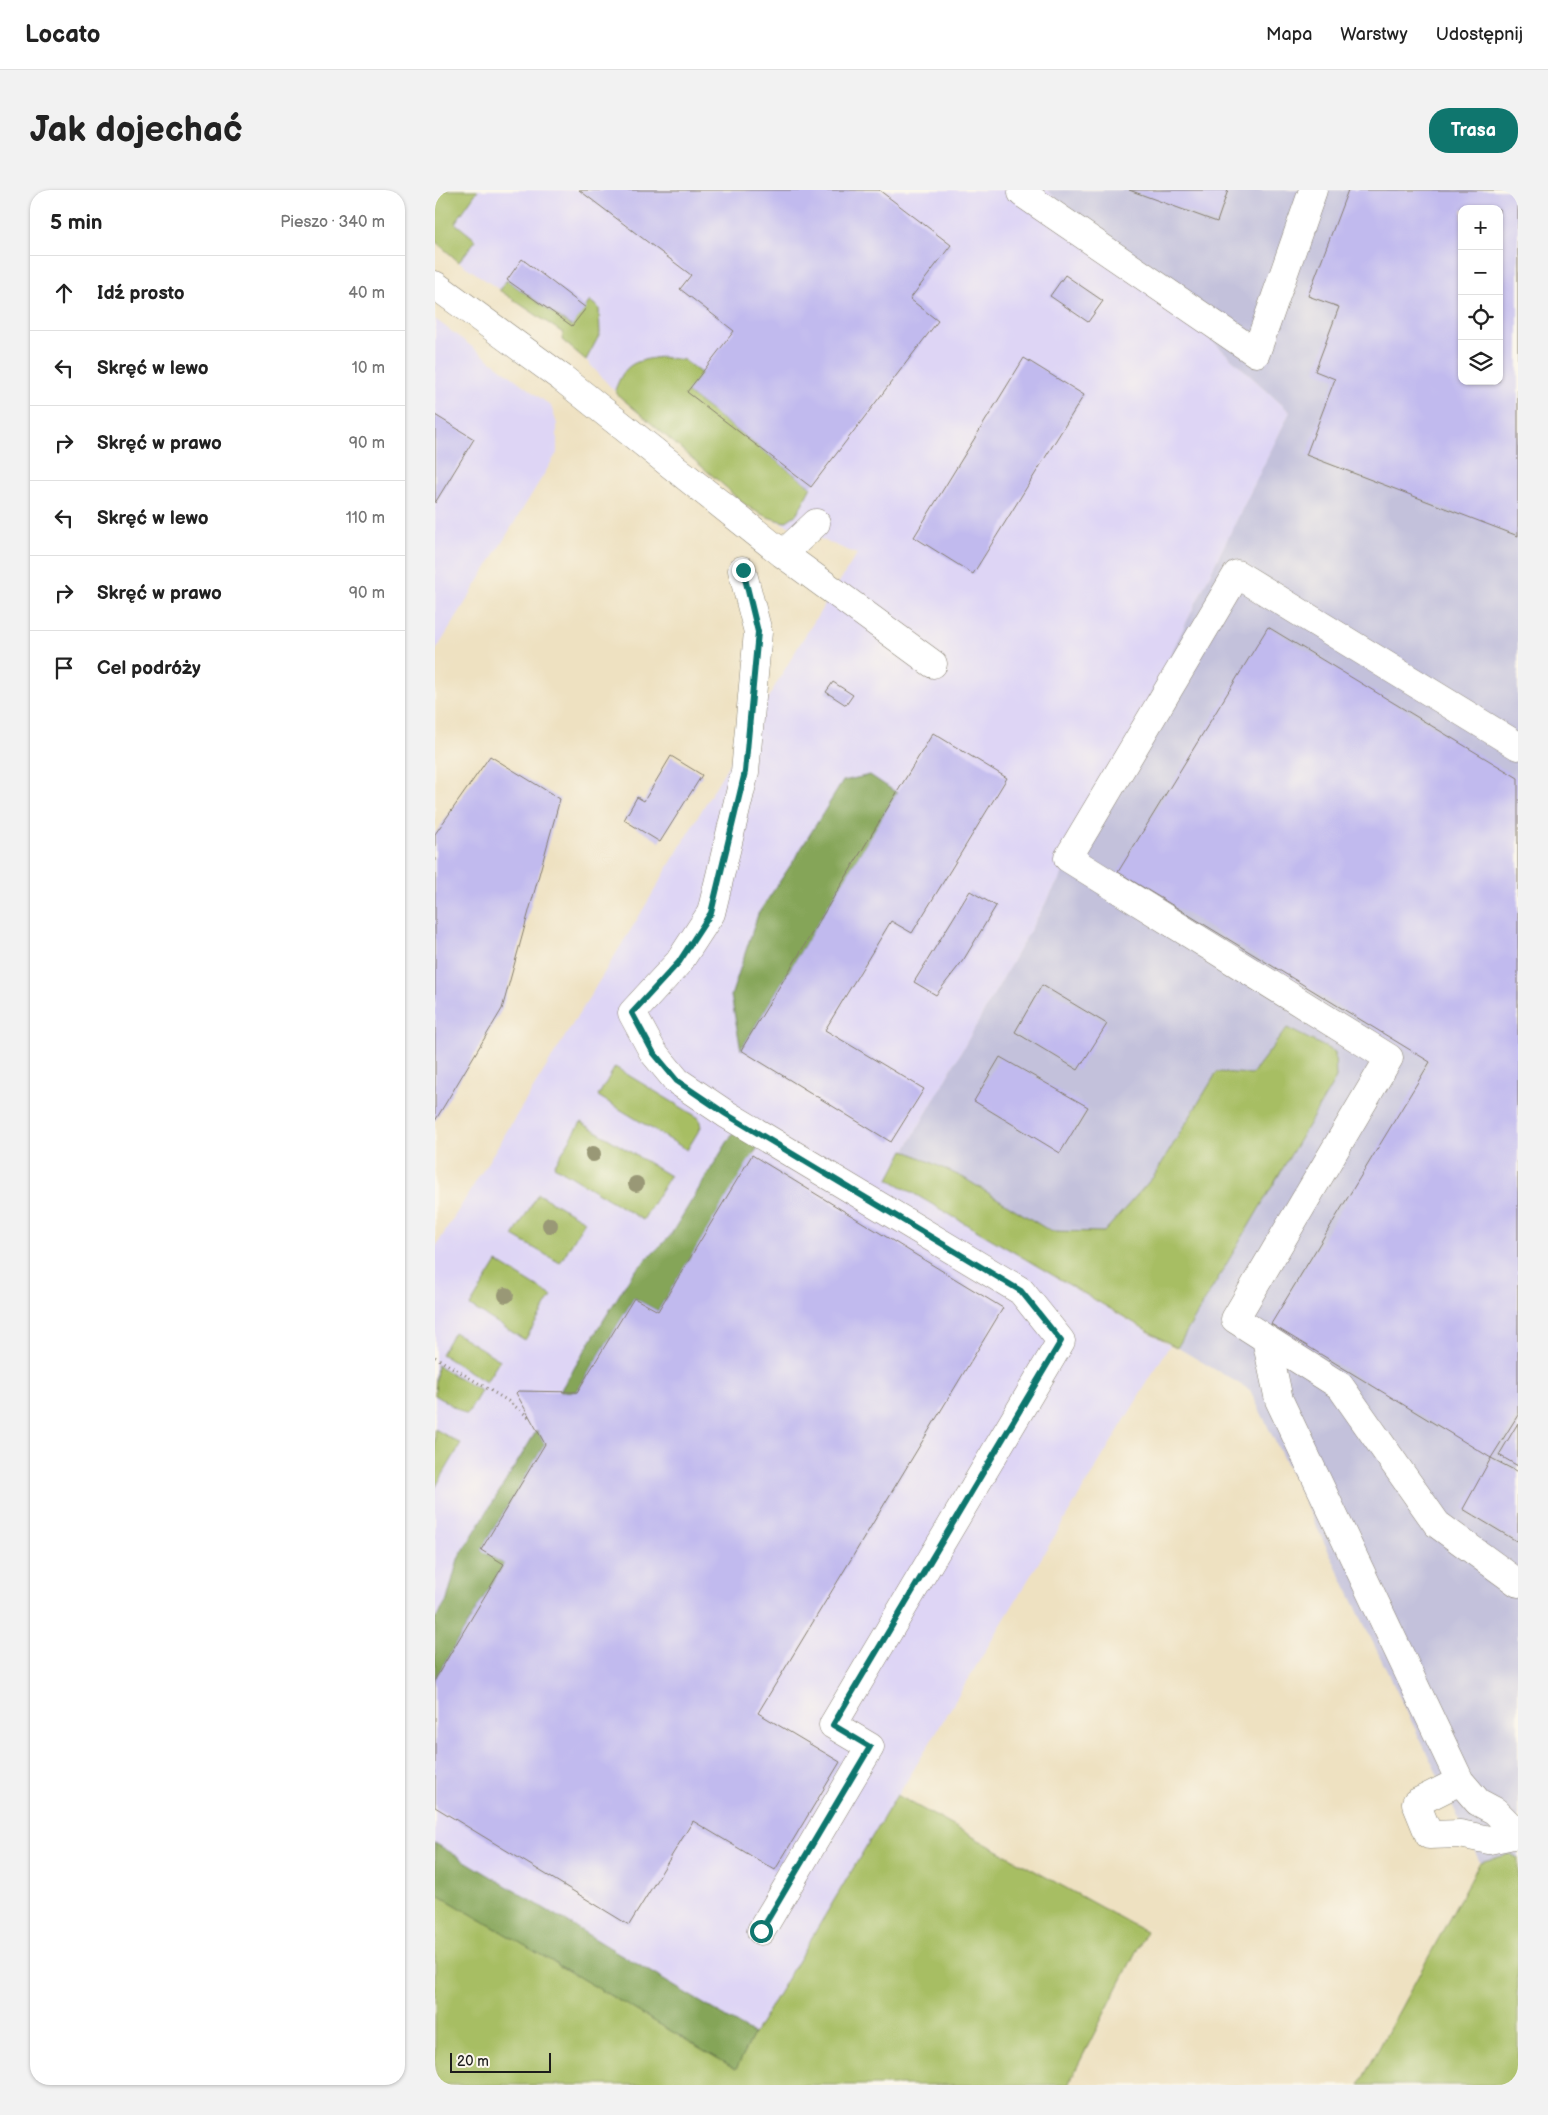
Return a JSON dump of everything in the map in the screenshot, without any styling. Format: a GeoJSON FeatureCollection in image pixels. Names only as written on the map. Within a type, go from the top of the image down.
{"type":"FeatureCollection","features":[{"type":"Feature","properties":{"kind":"lane"},"geometry":{"type":"LineString","coordinates":[[1023,190],[1022,193],[1256,353],[1313,190]]}},
{"type":"Feature","properties":{"kind":"lane"},"geometry":{"type":"LineString","coordinates":[[435,285],[562,378],[783,554],[933,664]]}},
{"type":"Feature","properties":{"kind":"lane"},"geometry":{"type":"LineString","coordinates":[[783,554],[816,523]]}},
{"type":"Feature","properties":{"kind":"lane"},"geometry":{"type":"LineString","coordinates":[[743,570],[758,632],[745,772],[711,913],[679,962],[632,1013],[653,1052],[677,1081],[726,1114],[1021,1291],[1061,1341],[833,1725],[870,1747],[761,1931]]}},
{"type":"Feature","properties":{"kind":"lane"},"geometry":{"type":"LineString","coordinates":[[1518,746],[1237,574],[1068,858],[1389,1058],[1235,1319],[1340,1386],[1437,1524],[1518,1583]]}},
{"type":"Feature","properties":{"kind":"lane"},"geometry":{"type":"LineString","coordinates":[[1266,1338],[1279,1400],[1460,1781],[1478,1802],[1495,1811],[1518,1834]]}},
{"type":"Feature","properties":{"kind":"lane"},"geometry":{"type":"LineString","coordinates":[[1460,1781],[1416,1803],[1429,1835],[1460,1834],[1489,1840],[1518,1834]]}},
{"type":"Feature","properties":{"kind":"path"},"geometry":{"type":"LineString","coordinates":[[435,1357],[508,1401],[531,1418]]}},
{"type":"Feature","properties":{"kind":"shaded area"},"geometry":{"type":"Polygon","coordinates":[[[435,190],[1047,190],[1290,412],[1064,871],[889,1179],[1170,1345],[754,2034],[435,1843],[435,1248],[641,913],[801,642],[857,554],[767,517],[737,499],[728,489],[618,395],[586,360],[562,340],[563,333],[459,262],[435,241],[435,190]]]}},
{"type":"Feature","properties":{"kind":"shaded area"},"geometry":{"type":"Polygon","coordinates":[[[1047,190],[1518,190],[1518,1869],[1480,1862],[1250,1390],[889,1179],[1064,871],[1290,412],[1047,190]]]}},
{"type":"Feature","properties":{"kind":"shaded area"},"geometry":{"type":"Polygon","coordinates":[[[435,319],[551,406],[557,424],[557,453],[435,652],[435,319]]]}},
{"type":"Feature","properties":{"kind":"green space"},"geometry":{"type":"Polygon","coordinates":[[[435,190],[478,190],[455,223],[476,240],[459,262],[435,241],[435,190]]]}},
{"type":"Feature","properties":{"kind":"green space"},"geometry":{"type":"Polygon","coordinates":[[[507,280],[571,326],[590,301],[599,308],[600,334],[586,360],[562,340],[563,333],[499,290],[507,280]]]}},
{"type":"Feature","properties":{"kind":"green space"},"geometry":{"type":"Polygon","coordinates":[[[661,357],[684,360],[702,374],[688,393],[811,487],[797,514],[785,522],[753,510],[733,495],[618,395],[615,390],[627,369],[637,362],[661,357]]]}},
{"type":"Feature","properties":{"kind":"green space"},"geometry":{"type":"Polygon","coordinates":[[[870,775],[897,793],[741,1050],[731,996],[758,914],[843,781],[870,775]]]}},
{"type":"Feature","properties":{"kind":"green space"},"geometry":{"type":"Polygon","coordinates":[[[1287,1028],[1335,1052],[1336,1078],[1177,1348],[889,1179],[904,1150],[964,1178],[1050,1231],[1104,1232],[1154,1176],[1217,1072],[1252,1074],[1287,1028]]]}},
{"type":"Feature","properties":{"kind":"green space"},"geometry":{"type":"Polygon","coordinates":[[[615,1067],[699,1118],[701,1127],[687,1150],[598,1096],[615,1067]]]}},
{"type":"Feature","properties":{"kind":"green space"},"geometry":{"type":"Polygon","coordinates":[[[581,1122],[670,1176],[643,1220],[554,1166],[581,1122]]]}},
{"type":"Feature","properties":{"kind":"green space"},"geometry":{"type":"Polygon","coordinates":[[[734,1131],[758,1147],[658,1311],[634,1298],[577,1392],[560,1391],[632,1274],[670,1236],[734,1131]]]}},
{"type":"Feature","properties":{"kind":"green space"},"geometry":{"type":"Polygon","coordinates":[[[538,1194],[585,1221],[560,1263],[513,1236],[538,1194]]]}},
{"type":"Feature","properties":{"kind":"green space"},"geometry":{"type":"Polygon","coordinates":[[[497,1262],[552,1296],[525,1340],[470,1306],[497,1262]]]}},
{"type":"Feature","properties":{"kind":"green space"},"geometry":{"type":"Polygon","coordinates":[[[454,1332],[500,1360],[486,1382],[441,1354],[454,1332]]]}},
{"type":"Feature","properties":{"kind":"green space"},"geometry":{"type":"Polygon","coordinates":[[[437,1365],[481,1391],[467,1415],[435,1395],[437,1365]]]}},
{"type":"Feature","properties":{"kind":"green space"},"geometry":{"type":"Polygon","coordinates":[[[435,1429],[461,1444],[435,1488],[435,1429]]]}},
{"type":"Feature","properties":{"kind":"green space"},"geometry":{"type":"Polygon","coordinates":[[[537,1430],[545,1444],[481,1550],[504,1564],[435,1679],[435,1620],[447,1600],[458,1559],[537,1430]]]}},
{"type":"Feature","properties":{"kind":"green space"},"geometry":{"type":"Polygon","coordinates":[[[897,1795],[1146,1932],[1068,2085],[435,2085],[435,1893],[736,2069],[754,2034],[897,1795]]]}},
{"type":"Feature","properties":{"kind":"green space"},"geometry":{"type":"Polygon","coordinates":[[[435,1843],[754,2034],[736,2069],[435,1893],[435,1843]]]}},
{"type":"Feature","properties":{"kind":"green space"},"geometry":{"type":"Polygon","coordinates":[[[1510,1854],[1518,1858],[1518,2085],[1359,2085],[1480,1862],[1510,1854]]]}},
{"type":"Feature","properties":{"kind":"building"},"geometry":{"type":"Polygon","coordinates":[[[579,190],[879,190],[951,245],[910,299],[938,321],[811,487],[687,392],[734,331],[680,289],[691,275],[579,190]]]}},
{"type":"Feature","properties":{"kind":"building"},"geometry":{"type":"Polygon","coordinates":[[[1129,190],[1228,190],[1217,222],[1129,190]]]}},
{"type":"Feature","properties":{"kind":"building"},"geometry":{"type":"Polygon","coordinates":[[[1348,190],[1518,190],[1518,536],[1306,455],[1335,379],[1315,371],[1339,307],[1308,296],[1348,190]]]}},
{"type":"Feature","properties":{"kind":"building"},"geometry":{"type":"Polygon","coordinates":[[[522,259],[586,308],[572,326],[507,280],[522,259]]]}},
{"type":"Feature","properties":{"kind":"building"},"geometry":{"type":"Polygon","coordinates":[[[1065,275],[1103,301],[1088,322],[1050,296],[1065,275]]]}},
{"type":"Feature","properties":{"kind":"building"},"geometry":{"type":"Polygon","coordinates":[[[1024,358],[1084,395],[973,574],[914,537],[1024,358]]]}},
{"type":"Feature","properties":{"kind":"building"},"geometry":{"type":"Polygon","coordinates":[[[435,415],[474,439],[435,503],[435,415]]]}},
{"type":"Feature","properties":{"kind":"building"},"geometry":{"type":"Polygon","coordinates":[[[1268,627],[1518,778],[1518,1415],[1491,1458],[1271,1324],[1430,1062],[1118,872],[1268,627]]]}},
{"type":"Feature","properties":{"kind":"building"},"geometry":{"type":"Polygon","coordinates":[[[833,682],[853,695],[846,705],[826,692],[833,682]]]}},
{"type":"Feature","properties":{"kind":"building"},"geometry":{"type":"Polygon","coordinates":[[[933,733],[1007,778],[912,933],[891,921],[825,1030],[924,1089],[891,1142],[741,1050],[933,733]]]}},
{"type":"Feature","properties":{"kind":"building"},"geometry":{"type":"Polygon","coordinates":[[[490,756],[560,799],[502,1009],[435,1121],[435,834],[490,756]]]}},
{"type":"Feature","properties":{"kind":"building"},"geometry":{"type":"Polygon","coordinates":[[[671,756],[702,775],[660,842],[624,820],[637,797],[644,801],[671,756]]]}},
{"type":"Feature","properties":{"kind":"building"},"geometry":{"type":"Polygon","coordinates":[[[970,891],[996,906],[964,959],[936,995],[914,982],[970,891]]]}},
{"type":"Feature","properties":{"kind":"building"},"geometry":{"type":"Polygon","coordinates":[[[1042,985],[1107,1024],[1078,1070],[1015,1032],[1042,985]]]}},
{"type":"Feature","properties":{"kind":"building"},"geometry":{"type":"Polygon","coordinates":[[[1000,1057],[1088,1107],[1060,1153],[974,1101],[1000,1057]]]}},
{"type":"Feature","properties":{"kind":"building"},"geometry":{"type":"Polygon","coordinates":[[[752,1155],[1003,1308],[758,1713],[840,1762],[775,1870],[693,1821],[629,1925],[435,1807],[435,1679],[504,1564],[481,1550],[545,1444],[516,1393],[518,1391],[577,1392],[634,1298],[658,1311],[752,1155]]]}},
{"type":"Feature","properties":{"kind":"building"},"geometry":{"type":"Polygon","coordinates":[[[1518,1423],[1518,1466],[1499,1455],[1518,1423]]]}},
{"type":"Feature","properties":{"kind":"building"},"geometry":{"type":"Polygon","coordinates":[[[1491,1458],[1518,1472],[1518,1542],[1463,1509],[1491,1458]]]}},
{"type":"Feature","properties":{"kind":"route"},"geometry":{"type":"LineString","coordinates":[[743,570],[758,632],[745,772],[711,913],[679,962],[632,1013],[653,1052],[677,1081],[726,1114],[1021,1291],[1061,1341],[833,1725],[870,1747],[761,1931]]}}]}
